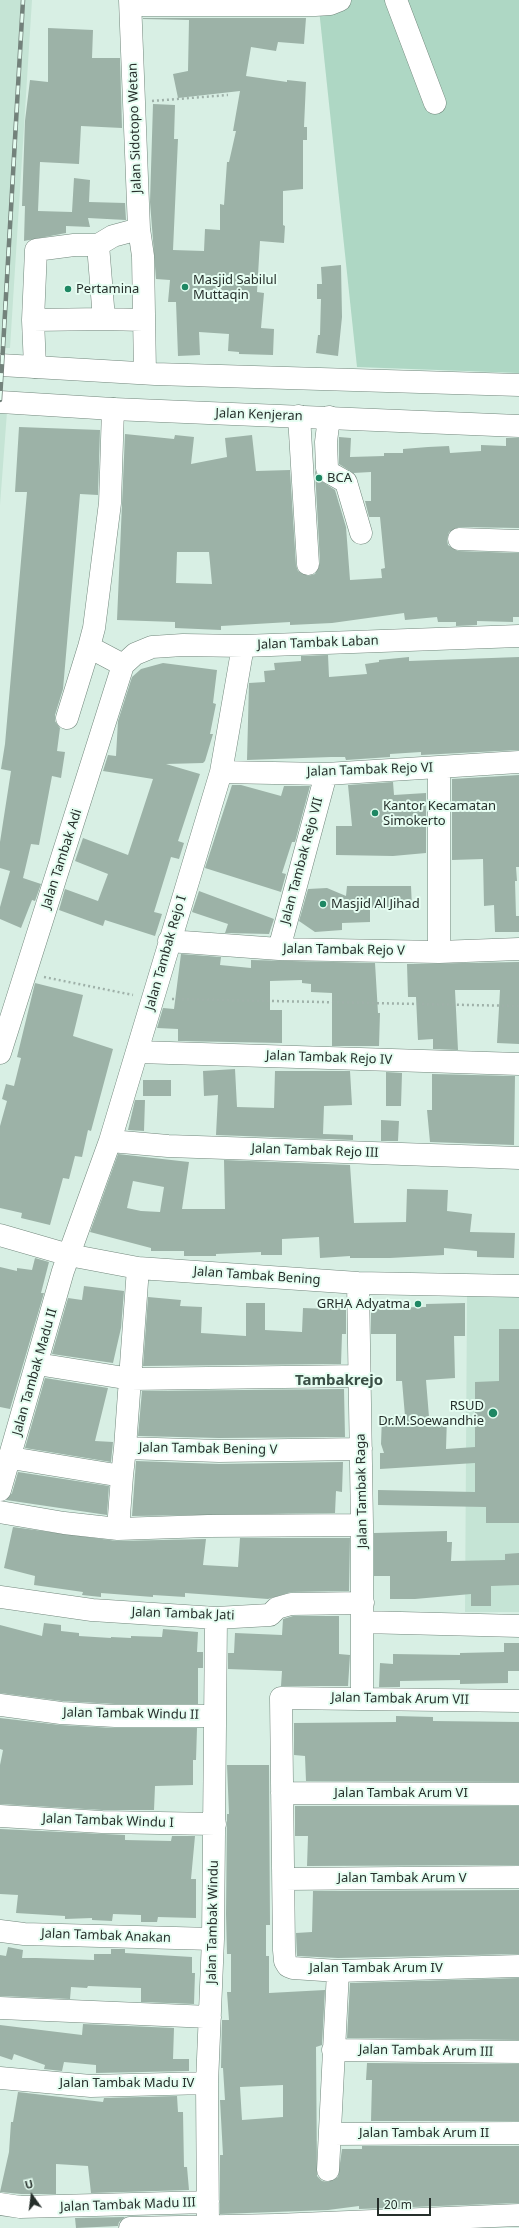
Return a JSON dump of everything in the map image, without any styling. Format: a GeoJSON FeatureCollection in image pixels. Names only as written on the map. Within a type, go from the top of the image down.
{"type":"FeatureCollection","features":[{"type":"Feature","properties":{"kind":"main road"},"geometry":{"type":"LineString","coordinates":[[137,2],[314,5],[330,4],[340,0]]}},
{"type":"Feature","properties":{"kind":"main road"},"geometry":{"type":"LineString","coordinates":[[396,0],[435,103]]}},
{"type":"Feature","properties":{"kind":"main road","name":"Jalan Sidotopo Wetan"},"geometry":{"type":"LineString","coordinates":[[137,2],[144,102],[147,213],[146,245],[143,256]]}},
{"type":"Feature","properties":{"kind":"main road","name":"Jalan Sidotopo Wetan"},"geometry":{"type":"LineString","coordinates":[[137,2],[139,229],[143,256],[145,373]]}},
{"type":"Feature","properties":{"kind":"main road"},"geometry":{"type":"LineString","coordinates":[[34,367],[33,320],[36,250],[74,245],[98,245],[113,236],[139,229]]}},
{"type":"Feature","properties":{"kind":"main road"},"geometry":{"type":"LineString","coordinates":[[98,245],[104,319]]}},
{"type":"Feature","properties":{"kind":"main road"},"geometry":{"type":"LineString","coordinates":[[33,320],[143,320]]}},
{"type":"Feature","properties":{"kind":"main road"},"geometry":{"type":"LineString","coordinates":[[0,365],[145,373],[519,385]]}},
{"type":"Feature","properties":{"kind":"main road","name":"Jalan Kenjeran"},"geometry":{"type":"LineString","coordinates":[[0,402],[113,409],[519,426]]}},
{"type":"Feature","properties":{"kind":"main road"},"geometry":{"type":"LineString","coordinates":[[67,718],[94,628],[110,503],[113,409]]}},
{"type":"Feature","properties":{"kind":"main road"},"geometry":{"type":"LineString","coordinates":[[299,416],[308,564]]}},
{"type":"Feature","properties":{"kind":"main road"},"geometry":{"type":"LineString","coordinates":[[329,418],[326,442],[327,468],[330,473],[346,482],[361,533]]}},
{"type":"Feature","properties":{"kind":"main road"},"geometry":{"type":"LineString","coordinates":[[459,539],[519,541]]}},
{"type":"Feature","properties":{"kind":"main road","name":"Jalan Tambak Laban"},"geometry":{"type":"LineString","coordinates":[[123,665],[135,654],[152,648],[519,636]]}},
{"type":"Feature","properties":{"kind":"main road","name":"Jalan Tambak Rejo I"},"geometry":{"type":"LineString","coordinates":[[69,1255],[110,1141],[221,772],[243,646]]}},
{"type":"Feature","properties":{"kind":"main road"},"geometry":{"type":"LineString","coordinates":[[89,647],[123,665]]}},
{"type":"Feature","properties":{"kind":"main road","name":"Jalan Tambak Adi"},"geometry":{"type":"LineString","coordinates":[[0,1053],[123,665]]}},
{"type":"Feature","properties":{"kind":"main road","name":"Jalan Tambak Rejo VI"},"geometry":{"type":"LineString","coordinates":[[221,772],[326,774],[519,762]]}},
{"type":"Feature","properties":{"kind":"main road"},"geometry":{"type":"LineString","coordinates":[[439,768],[440,952]]}},
{"type":"Feature","properties":{"kind":"main road","name":"Jalan Tambak Rejo VII"},"geometry":{"type":"LineString","coordinates":[[279,949],[326,774]]}},
{"type":"Feature","properties":{"kind":"main road","name":"Jalan Tambak Rejo V"},"geometry":{"type":"LineString","coordinates":[[169,941],[279,949],[440,952],[519,949]]}},
{"type":"Feature","properties":{"kind":"main road","name":"Jalan Tambak Rejo IV"},"geometry":{"type":"LineString","coordinates":[[138,1052],[519,1064]]}},
{"type":"Feature","properties":{"kind":"main road","name":"Jalan Tambak Rejo III"},"geometry":{"type":"LineString","coordinates":[[110,1141],[168,1146],[519,1158]]}},
{"type":"Feature","properties":{"kind":"main road","name":"Jalan Tambak Bening"},"geometry":{"type":"LineString","coordinates":[[0,1235],[69,1255],[138,1268],[358,1283],[519,1286]]}},
{"type":"Feature","properties":{"kind":"main road","name":"Jalan Tambak Madu II"},"geometry":{"type":"LineString","coordinates":[[0,1490],[11,1458],[69,1255]]}},
{"type":"Feature","properties":{"kind":"main road"},"geometry":{"type":"LineString","coordinates":[[125,1448],[138,1268]]}},
{"type":"Feature","properties":{"kind":"main road","name":"Jalan Tambak Raga"},"geometry":{"type":"LineString","coordinates":[[358,1283],[363,1612],[362,1698]]}},
{"type":"Feature","properties":{"kind":"main road"},"geometry":{"type":"LineString","coordinates":[[37,1364],[131,1379],[360,1376]]}},
{"type":"Feature","properties":{"kind":"main road","name":"Jalan Tambak Bening V"},"geometry":{"type":"LineString","coordinates":[[118,1529],[125,1448],[220,1451],[361,1449]]}},
{"type":"Feature","properties":{"kind":"main road"},"geometry":{"type":"LineString","coordinates":[[11,1458],[122,1476]]}},
{"type":"Feature","properties":{"kind":"main road"},"geometry":{"type":"LineString","coordinates":[[0,1512],[64,1523],[118,1529],[208,1526],[362,1525]]}},
{"type":"Feature","properties":{"kind":"main road","name":"Jalan Tambak Jati"},"geometry":{"type":"LineString","coordinates":[[0,1598],[92,1610],[216,1618],[270,1616],[277,1608],[291,1604],[519,1626]]}},
{"type":"Feature","properties":{"kind":"main road","name":"Jalan Tambak Windu"},"geometry":{"type":"LineString","coordinates":[[208,2226],[207,2082],[213,1939],[216,1618]]}},
{"type":"Feature","properties":{"kind":"main road","name":"Jalan Tambak Arum VII"},"geometry":{"type":"LineString","coordinates":[[281,1698],[519,1701]]}},
{"type":"Feature","properties":{"kind":"main road","name":"Jalan Tambak Arum IV"},"geometry":{"type":"LineString","coordinates":[[281,1698],[284,1950],[286,1964],[293,1968],[338,1971],[519,1966]]}},
{"type":"Feature","properties":{"kind":"main road","name":"Jalan Tambak Windu II"},"geometry":{"type":"LineString","coordinates":[[0,1704],[61,1713],[115,1716],[215,1716]]}},
{"type":"Feature","properties":{"kind":"main road","name":"Jalan Tambak Arum VI"},"geometry":{"type":"LineString","coordinates":[[282,1793],[519,1794]]}},
{"type":"Feature","properties":{"kind":"main road","name":"Jalan Tambak Windu I"},"geometry":{"type":"LineString","coordinates":[[0,1816],[102,1822],[215,1824]]}},
{"type":"Feature","properties":{"kind":"main road","name":"Jalan Tambak Arum V"},"geometry":{"type":"LineString","coordinates":[[284,1879],[519,1877]]}},
{"type":"Feature","properties":{"kind":"main road","name":"Jalan Tambak Anakan"},"geometry":{"type":"LineString","coordinates":[[0,1931],[24,1934],[213,1939]]}},
{"type":"Feature","properties":{"kind":"main road"},"geometry":{"type":"LineString","coordinates":[[328,2170],[338,1971]]}},
{"type":"Feature","properties":{"kind":"main road"},"geometry":{"type":"LineString","coordinates":[[0,2008],[210,2017]]}},
{"type":"Feature","properties":{"kind":"main road","name":"Jalan Tambak Arum III"},"geometry":{"type":"LineString","coordinates":[[333,2050],[519,2052]]}},
{"type":"Feature","properties":{"kind":"main road","name":"Jalan Tambak Madu IV"},"geometry":{"type":"LineString","coordinates":[[0,2078],[91,2086],[207,2082]]}},
{"type":"Feature","properties":{"kind":"main road","name":"Jalan Tambak Arum II"},"geometry":{"type":"LineString","coordinates":[[330,2134],[519,2133]]}},
{"type":"Feature","properties":{"kind":"main road","name":"Jalan Tambak Madu III"},"geometry":{"type":"LineString","coordinates":[[0,2204],[20,2207],[208,2202]]}},
{"type":"Feature","properties":{"kind":"main road"},"geometry":{"type":"LineString","coordinates":[[130,2228],[519,2215]]}},
{"type":"Feature","properties":{"kind":"path"},"geometry":{"type":"LineString","coordinates":[[144,102],[228,95]]}},
{"type":"Feature","properties":{"kind":"path"},"geometry":{"type":"LineString","coordinates":[[25,972],[68,983],[153,999],[519,1006]]}},
{"type":"Feature","properties":{"kind":"shaded area"},"geometry":{"type":"Polygon","coordinates":[[[0,0],[32,0],[10,348],[0,348],[0,0]]]}},
{"type":"Feature","properties":{"kind":"shaded area"},"geometry":{"type":"Polygon","coordinates":[[[318,0],[519,0],[519,373],[357,367],[318,0]]]}},
{"type":"Feature","properties":{"kind":"shaded area"},"geometry":{"type":"Polygon","coordinates":[[[0,411],[7,412],[0,505],[0,411]]]}},
{"type":"Feature","properties":{"kind":"shaded area","name":"RSUD Dr.M.Soewandhie"},"geometry":{"type":"Polygon","coordinates":[[[467,1296],[519,1296],[519,1612],[465,1612],[467,1296]]]}},
{"type":"Feature","properties":{"kind":"building"},"geometry":{"type":"Polygon","coordinates":[[[143,18],[306,18],[304,44],[278,42],[276,51],[251,47],[246,76],[287,82],[287,80],[306,82],[304,127],[307,127],[307,140],[303,140],[303,189],[283,191],[283,225],[285,226],[284,243],[260,241],[257,292],[264,293],[261,328],[274,329],[273,355],[239,354],[239,352],[228,351],[229,334],[199,332],[200,355],[178,356],[176,302],[168,302],[170,280],[156,279],[150,202],[153,104],[175,105],[174,139],[178,139],[173,250],[204,251],[205,229],[220,230],[220,204],[224,205],[227,162],[229,162],[236,131],[233,131],[240,91],[178,98],[173,74],[188,71],[189,20],[143,18]]]}},
{"type":"Feature","properties":{"kind":"building"},"geometry":{"type":"Polygon","coordinates":[[[48,28],[93,30],[92,58],[120,58],[122,128],[81,126],[79,164],[40,162],[38,211],[72,212],[74,178],[90,180],[89,202],[125,203],[126,220],[88,218],[90,227],[66,226],[66,233],[24,241],[25,206],[22,206],[25,121],[30,80],[48,82],[48,28]]]}},
{"type":"Feature","properties":{"kind":"building"},"geometry":{"type":"Polygon","coordinates":[[[341,265],[342,317],[338,356],[316,353],[318,335],[320,335],[321,299],[317,299],[317,284],[322,284],[321,267],[341,265]]]}},
{"type":"Feature","properties":{"kind":"building"},"geometry":{"type":"Polygon","coordinates":[[[19,427],[100,430],[98,495],[80,494],[63,689],[55,715],[55,721],[60,728],[57,751],[65,752],[61,778],[52,776],[39,845],[31,844],[23,878],[41,884],[35,901],[32,900],[21,928],[0,919],[0,907],[10,871],[0,868],[0,842],[11,771],[1,769],[5,744],[27,492],[15,492],[19,427]]]}},
{"type":"Feature","properties":{"kind":"building"},"geometry":{"type":"Polygon","coordinates":[[[125,434],[174,439],[175,435],[194,437],[191,464],[227,457],[225,438],[252,435],[256,471],[290,470],[296,565],[298,571],[308,576],[315,574],[320,563],[315,470],[320,480],[335,490],[346,527],[350,580],[382,578],[381,569],[385,568],[380,517],[369,517],[365,501],[371,501],[371,472],[353,473],[339,464],[339,437],[351,438],[350,457],[384,456],[384,453],[403,453],[403,449],[449,446],[450,453],[481,451],[481,445],[506,446],[506,438],[519,438],[519,528],[459,527],[449,532],[447,539],[448,545],[458,551],[519,553],[519,617],[513,617],[513,622],[477,621],[477,625],[456,626],[456,622],[438,622],[437,617],[405,620],[404,613],[332,623],[290,625],[290,622],[221,626],[221,630],[175,628],[175,622],[117,620],[125,434]],[[177,552],[176,583],[212,584],[209,552],[177,552]]]}},
{"type":"Feature","properties":{"kind":"building"},"geometry":{"type":"Polygon","coordinates":[[[328,655],[329,677],[367,674],[365,664],[379,662],[379,660],[409,657],[409,661],[519,657],[519,750],[421,755],[421,752],[390,754],[390,757],[346,760],[345,757],[331,757],[247,760],[249,683],[265,682],[264,671],[275,670],[274,663],[301,661],[301,656],[328,655]]]}},
{"type":"Feature","properties":{"kind":"building"},"geometry":{"type":"Polygon","coordinates":[[[163,663],[217,670],[213,703],[216,704],[210,734],[213,734],[205,761],[203,763],[166,764],[200,774],[178,841],[184,843],[179,859],[171,857],[154,912],[162,914],[155,936],[105,920],[103,926],[59,910],[65,889],[98,901],[108,874],[75,861],[83,838],[128,855],[153,779],[103,771],[108,755],[116,756],[118,721],[132,677],[141,669],[163,663]]]}},
{"type":"Feature","properties":{"kind":"building"},"geometry":{"type":"Polygon","coordinates":[[[519,775],[519,867],[516,867],[517,881],[515,881],[516,916],[519,916],[519,932],[495,932],[494,905],[484,906],[483,859],[452,860],[452,779],[519,775]]]}},
{"type":"Feature","properties":{"kind":"building"},"geometry":{"type":"Polygon","coordinates":[[[393,782],[394,795],[426,793],[426,853],[393,856],[336,855],[336,826],[352,826],[348,785],[393,782]]]}},
{"type":"Feature","properties":{"kind":"building"},"geometry":{"type":"Polygon","coordinates":[[[232,785],[241,785],[281,796],[284,786],[310,786],[295,842],[292,842],[282,873],[286,874],[281,892],[205,868],[232,785]]]}},
{"type":"Feature","properties":{"kind":"building"},"geometry":{"type":"Polygon","coordinates":[[[347,886],[411,886],[412,908],[370,908],[370,922],[342,923],[342,930],[315,932],[299,921],[308,889],[327,888],[346,896],[347,886]]]}},
{"type":"Feature","properties":{"kind":"building"},"geometry":{"type":"Polygon","coordinates":[[[199,891],[274,919],[269,934],[225,933],[228,924],[192,912],[199,891]]]}},
{"type":"Feature","properties":{"kind":"building"},"geometry":{"type":"Polygon","coordinates":[[[181,954],[221,957],[220,965],[251,968],[251,960],[375,963],[378,1013],[380,1013],[379,1046],[332,1046],[332,993],[311,992],[311,984],[302,983],[302,980],[270,981],[270,1010],[282,1010],[282,1043],[178,1041],[178,1029],[157,1028],[163,1008],[174,1009],[181,954]]]}},
{"type":"Feature","properties":{"kind":"building"},"geometry":{"type":"Polygon","coordinates":[[[519,962],[519,1044],[497,1043],[500,990],[455,990],[458,1050],[433,1049],[433,1039],[418,1040],[416,997],[408,997],[407,964],[519,962]]]}},
{"type":"Feature","properties":{"kind":"building"},"geometry":{"type":"Polygon","coordinates":[[[35,983],[83,995],[73,1036],[113,1049],[91,1131],[88,1130],[82,1157],[75,1156],[69,1179],[63,1178],[50,1225],[21,1218],[22,1213],[0,1208],[0,1126],[7,1101],[2,1099],[6,1084],[14,1086],[21,1058],[17,1057],[35,983]]]}},
{"type":"Feature","properties":{"kind":"building"},"geometry":{"type":"Polygon","coordinates":[[[235,1069],[237,1107],[274,1108],[275,1071],[350,1071],[352,1105],[324,1106],[323,1134],[353,1135],[353,1140],[216,1135],[218,1095],[204,1096],[203,1071],[235,1069]]]}},
{"type":"Feature","properties":{"kind":"building"},"geometry":{"type":"Polygon","coordinates":[[[386,1072],[402,1073],[401,1106],[386,1106],[386,1072]]]}},
{"type":"Feature","properties":{"kind":"building"},"geometry":{"type":"Polygon","coordinates":[[[432,1074],[515,1076],[514,1145],[430,1142],[427,1110],[432,1110],[432,1074]]]}},
{"type":"Feature","properties":{"kind":"building"},"geometry":{"type":"Polygon","coordinates":[[[143,1080],[171,1080],[171,1096],[143,1096],[143,1080]]]}},
{"type":"Feature","properties":{"kind":"building"},"geometry":{"type":"Polygon","coordinates":[[[135,1100],[145,1100],[144,1131],[128,1130],[135,1100]]]}},
{"type":"Feature","properties":{"kind":"building"},"geometry":{"type":"Polygon","coordinates":[[[381,1120],[399,1121],[398,1141],[381,1141],[381,1120]]]}},
{"type":"Feature","properties":{"kind":"building"},"geometry":{"type":"Polygon","coordinates":[[[118,1154],[189,1162],[182,1209],[225,1209],[224,1160],[350,1165],[354,1223],[406,1222],[407,1189],[448,1190],[447,1211],[472,1214],[470,1232],[515,1233],[514,1258],[477,1257],[477,1251],[444,1248],[444,1255],[390,1258],[350,1258],[350,1256],[320,1258],[319,1237],[282,1239],[282,1255],[261,1255],[261,1252],[216,1254],[216,1256],[184,1256],[184,1251],[151,1251],[151,1248],[90,1232],[118,1154]],[[133,1181],[127,1208],[141,1211],[160,1212],[164,1187],[133,1181]]]}},
{"type":"Feature","properties":{"kind":"building"},"geometry":{"type":"Polygon","coordinates":[[[35,1258],[49,1262],[41,1293],[44,1293],[10,1409],[0,1407],[0,1267],[17,1271],[17,1268],[32,1270],[35,1258]]]}},
{"type":"Feature","properties":{"kind":"building"},"geometry":{"type":"Polygon","coordinates":[[[84,1286],[124,1291],[121,1328],[113,1363],[52,1354],[68,1298],[82,1300],[84,1286]]]}},
{"type":"Feature","properties":{"kind":"building"},"geometry":{"type":"Polygon","coordinates":[[[148,1297],[181,1300],[180,1306],[202,1307],[201,1333],[246,1336],[246,1303],[265,1303],[265,1330],[302,1332],[303,1308],[330,1309],[331,1303],[346,1304],[346,1334],[342,1334],[341,1364],[143,1366],[148,1297]]]}},
{"type":"Feature","properties":{"kind":"building"},"geometry":{"type":"Polygon","coordinates":[[[465,1303],[465,1336],[454,1336],[455,1378],[426,1380],[429,1417],[447,1417],[446,1449],[475,1447],[475,1382],[499,1381],[499,1329],[519,1329],[519,1523],[486,1523],[486,1507],[378,1505],[378,1490],[475,1492],[475,1463],[380,1469],[380,1453],[384,1453],[381,1444],[382,1416],[405,1416],[402,1381],[396,1381],[396,1334],[371,1334],[371,1308],[426,1307],[426,1304],[465,1303]]]}},
{"type":"Feature","properties":{"kind":"building"},"geometry":{"type":"Polygon","coordinates":[[[45,1378],[108,1388],[95,1441],[113,1442],[111,1462],[25,1448],[45,1378]]]}},
{"type":"Feature","properties":{"kind":"building"},"geometry":{"type":"Polygon","coordinates":[[[344,1389],[345,1437],[219,1438],[138,1436],[142,1391],[344,1389]]]}},
{"type":"Feature","properties":{"kind":"building"},"geometry":{"type":"Polygon","coordinates":[[[136,1461],[219,1464],[343,1462],[342,1492],[336,1491],[335,1513],[132,1516],[136,1461]]]}},
{"type":"Feature","properties":{"kind":"building"},"geometry":{"type":"Polygon","coordinates":[[[18,1472],[109,1486],[107,1515],[6,1500],[12,1493],[18,1472]]]}},
{"type":"Feature","properties":{"kind":"building"},"geometry":{"type":"Polygon","coordinates":[[[13,1527],[117,1541],[206,1539],[203,1565],[238,1567],[240,1538],[350,1538],[349,1591],[291,1592],[268,1599],[185,1593],[185,1597],[153,1595],[153,1597],[101,1593],[101,1597],[82,1595],[83,1592],[34,1585],[35,1576],[4,1568],[13,1527]]]}},
{"type":"Feature","properties":{"kind":"building"},"geometry":{"type":"Polygon","coordinates":[[[447,1531],[447,1542],[452,1542],[451,1561],[505,1560],[505,1554],[519,1553],[519,1585],[491,1586],[491,1606],[471,1606],[471,1594],[415,1599],[390,1599],[390,1576],[374,1576],[374,1533],[447,1531]]]}},
{"type":"Feature","properties":{"kind":"building"},"geometry":{"type":"Polygon","coordinates":[[[293,1616],[339,1616],[339,1654],[350,1655],[348,1686],[281,1686],[282,1671],[228,1669],[228,1653],[234,1653],[235,1633],[282,1635],[283,1619],[293,1616]]]}},
{"type":"Feature","properties":{"kind":"building"},"geometry":{"type":"Polygon","coordinates":[[[44,1623],[61,1625],[61,1631],[79,1633],[79,1636],[111,1638],[131,1638],[131,1636],[162,1637],[163,1629],[198,1632],[197,1652],[203,1652],[203,1668],[198,1668],[198,1704],[115,1704],[62,1701],[0,1693],[0,1625],[42,1636],[44,1623]]]}},
{"type":"Feature","properties":{"kind":"building"},"geometry":{"type":"Polygon","coordinates":[[[504,1643],[519,1643],[519,1671],[508,1671],[508,1683],[460,1684],[460,1680],[400,1681],[400,1687],[379,1687],[380,1663],[393,1664],[393,1654],[460,1655],[460,1653],[504,1652],[504,1643]]]}},
{"type":"Feature","properties":{"kind":"building"},"geometry":{"type":"Polygon","coordinates":[[[396,1716],[433,1717],[433,1721],[519,1722],[519,1782],[306,1781],[305,1756],[294,1755],[294,1723],[396,1722],[396,1716]]]}},
{"type":"Feature","properties":{"kind":"building"},"geometry":{"type":"Polygon","coordinates":[[[0,1718],[60,1725],[114,1728],[197,1728],[196,1760],[193,1760],[193,1785],[155,1786],[154,1810],[102,1810],[0,1804],[0,1765],[3,1750],[0,1749],[0,1718]]]}},
{"type":"Feature","properties":{"kind":"building"},"geometry":{"type":"Polygon","coordinates":[[[227,1765],[269,1765],[270,1925],[266,1925],[266,1956],[269,1956],[269,1993],[325,1990],[322,2045],[316,2047],[317,2176],[322,2181],[328,2182],[338,2177],[342,2149],[362,2149],[362,2146],[519,2146],[519,2203],[359,2209],[359,2206],[328,2210],[220,2214],[220,2155],[223,2155],[220,2100],[225,2100],[223,2068],[221,2068],[222,2020],[229,2020],[227,1992],[231,1992],[231,1954],[227,1954],[226,1914],[227,1814],[229,1814],[227,1765]],[[283,2085],[240,2087],[242,2120],[283,2117],[283,2085]]]}},
{"type":"Feature","properties":{"kind":"building"},"geometry":{"type":"Polygon","coordinates":[[[295,1806],[519,1806],[519,1865],[307,1866],[308,1836],[295,1836],[295,1806]]]}},
{"type":"Feature","properties":{"kind":"building"},"geometry":{"type":"Polygon","coordinates":[[[0,1829],[125,1835],[125,1840],[171,1841],[172,1836],[195,1836],[191,1879],[196,1879],[196,1918],[158,1917],[157,1922],[141,1922],[141,1915],[113,1914],[112,1921],[92,1920],[92,1918],[65,1919],[65,1916],[16,1913],[18,1895],[0,1894],[0,1829]]]}},
{"type":"Feature","properties":{"kind":"building"},"geometry":{"type":"Polygon","coordinates":[[[519,1890],[519,1954],[338,1958],[297,1956],[296,1933],[312,1932],[313,1891],[519,1890]]]}},
{"type":"Feature","properties":{"kind":"building"},"geometry":{"type":"Polygon","coordinates":[[[8,1947],[23,1950],[22,1958],[94,1960],[94,1954],[111,1954],[111,1949],[125,1949],[125,1953],[192,1957],[192,1973],[195,1973],[194,2004],[141,2002],[141,1988],[88,1986],[87,1988],[71,1987],[70,1999],[0,1996],[0,1955],[6,1956],[8,1947]]]}},
{"type":"Feature","properties":{"kind":"building"},"geometry":{"type":"Polygon","coordinates":[[[519,1978],[519,2040],[347,2038],[350,1983],[519,1978]]]}},
{"type":"Feature","properties":{"kind":"building"},"geometry":{"type":"Polygon","coordinates":[[[83,2024],[174,2028],[173,2059],[189,2059],[189,2071],[96,2073],[96,2065],[64,2062],[62,2071],[44,2069],[45,2065],[14,2054],[12,2060],[0,2056],[0,2025],[82,2035],[83,2024]]]}},
{"type":"Feature","properties":{"kind":"building"},"geometry":{"type":"Polygon","coordinates":[[[367,2063],[519,2064],[519,2121],[371,2121],[372,2080],[366,2080],[367,2063]]]}},
{"type":"Feature","properties":{"kind":"building"},"geometry":{"type":"Polygon","coordinates":[[[18,2092],[103,2102],[104,2098],[177,2096],[178,2112],[183,2112],[184,2167],[187,2167],[189,2190],[91,2193],[88,2166],[56,2164],[56,2194],[21,2194],[0,2192],[9,2152],[11,2122],[13,2122],[18,2092]]]}},
{"type":"Feature","properties":{"kind":"building"},"geometry":{"type":"Polygon","coordinates":[[[125,2217],[119,2222],[118,2226],[76,2228],[75,2218],[125,2217]]]}},
{"type":"Feature","properties":{"kind":"railway"},"geometry":{"type":"LineString","coordinates":[[0,400],[23,0]]}},
{"type":"Feature","properties":{"kind":"place","name":"Masjid Sabilul Muttaqin"},"geometry":{"type":"Point","coordinates":[185,287]}},
{"type":"Feature","properties":{"kind":"place","name":"Pertamina"},"geometry":{"type":"Point","coordinates":[68,289]}},
{"type":"Feature","properties":{"kind":"place","name":"BCA"},"geometry":{"type":"Point","coordinates":[319,478]}},
{"type":"Feature","properties":{"kind":"place","name":"Kantor Kecamatan Simokerto"},"geometry":{"type":"Point","coordinates":[375,813]}},
{"type":"Feature","properties":{"kind":"place","name":"Masjid Al Jihad"},"geometry":{"type":"Point","coordinates":[323,904]}},
{"type":"Feature","properties":{"kind":"place","name":"GRHA Adyatma"},"geometry":{"type":"Point","coordinates":[418,1304]}},
{"type":"Feature","properties":{"kind":"place","name":"RSUD Dr.M.Soewandhie"},"geometry":{"type":"Point","coordinates":[493,1413]}},
{"type":"Feature","properties":{"kind":"district","name":"Tambakrejo"},"geometry":{"type":"Point","coordinates":[339,1381]}}]}
